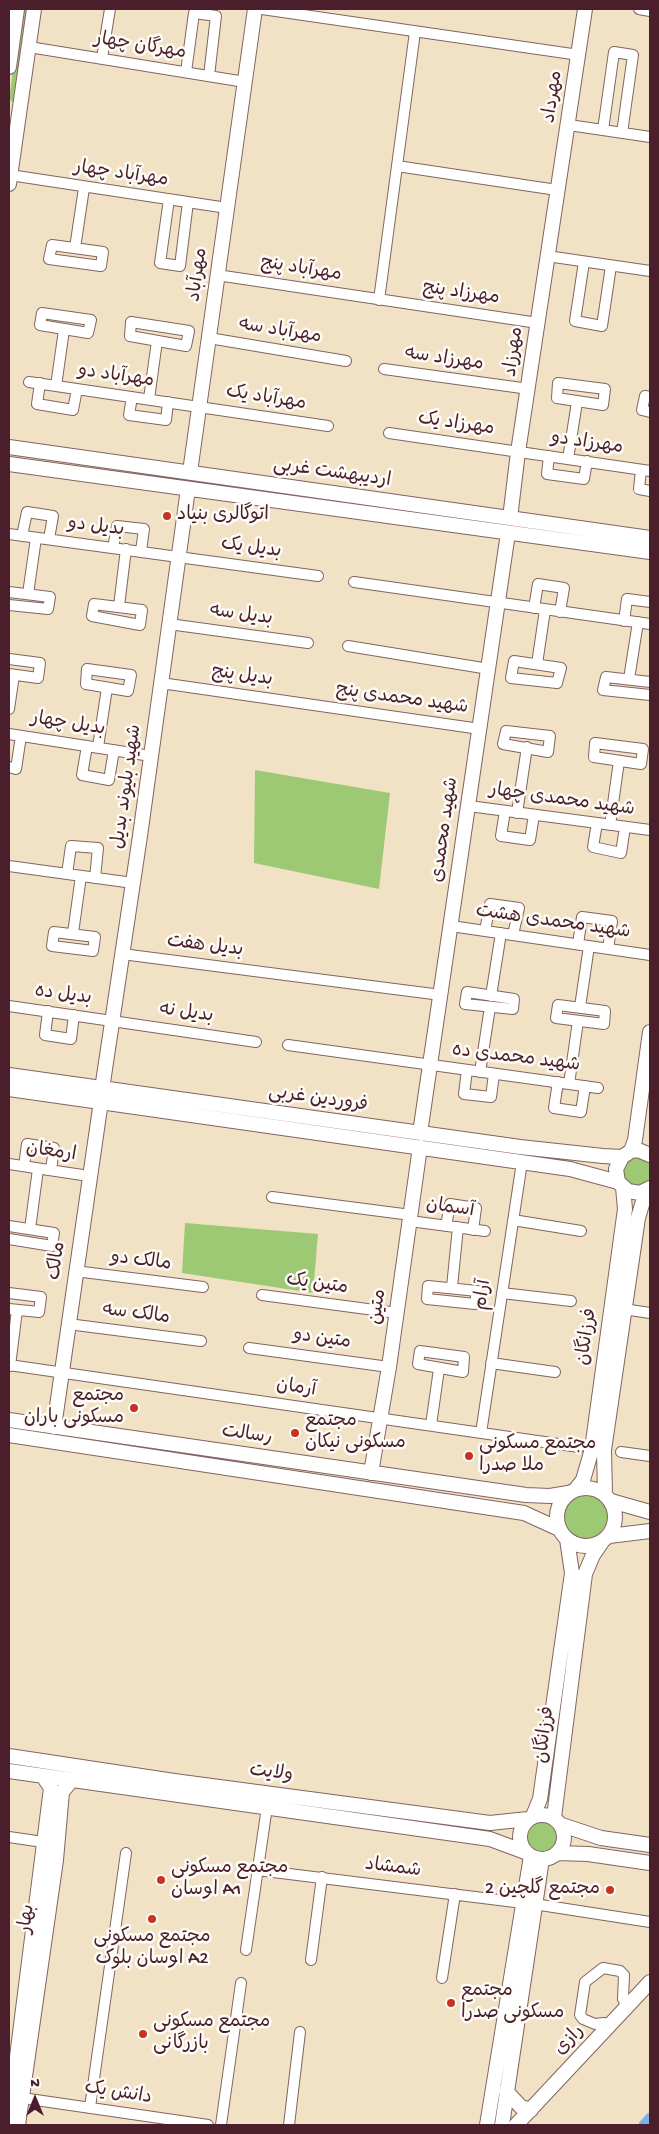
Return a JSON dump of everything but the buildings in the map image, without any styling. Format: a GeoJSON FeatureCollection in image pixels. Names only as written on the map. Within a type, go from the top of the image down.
{"type":"FeatureCollection","features":[{"type":"Feature","properties":{"kind":"street"},"geometry":{"type":"LineString","coordinates":[[9,67],[17,9]]}},
{"type":"Feature","properties":{"kind":"street"},"geometry":{"type":"LineString","coordinates":[[9,179],[14,115],[29,47],[34,9]]}},
{"type":"Feature","properties":{"kind":"street"},"geometry":{"type":"LineString","coordinates":[[102,58],[110,9]]}},
{"type":"Feature","properties":{"kind":"street","name":"مهرآباد"},"geometry":{"type":"LineString","coordinates":[[190,472],[255,9]]}},
{"type":"Feature","properties":{"kind":"street"},"geometry":{"type":"LineString","coordinates":[[262,9],[578,55]]}},
{"type":"Feature","properties":{"kind":"street","name":"مهرداد"},"geometry":{"type":"LineString","coordinates":[[557,190],[569,125],[585,9]]}},
{"type":"Feature","properties":{"kind":"street"},"geometry":{"type":"LineString","coordinates":[[638,9],[650,11]]}},
{"type":"Feature","properties":{"kind":"street"},"geometry":{"type":"LineString","coordinates":[[186,72],[194,13],[216,16],[208,76]]}},
{"type":"Feature","properties":{"kind":"street"},"geometry":{"type":"LineString","coordinates":[[379,300],[416,32]]}},
{"type":"Feature","properties":{"kind":"street","name":"مهرگان چهار"},"geometry":{"type":"LineString","coordinates":[[29,47],[245,82]]}},
{"type":"Feature","properties":{"kind":"street"},"geometry":{"type":"LineString","coordinates":[[603,130],[614,52],[633,55],[622,133]]}},
{"type":"Feature","properties":{"kind":"street"},"geometry":{"type":"LineString","coordinates":[[569,125],[650,137]]}},
{"type":"Feature","properties":{"kind":"street"},"geometry":{"type":"LineString","coordinates":[[397,166],[557,190]]}},
{"type":"Feature","properties":{"kind":"street","name":"مهرآباد چهار"},"geometry":{"type":"LineString","coordinates":[[9,179],[227,208]]}},
{"type":"Feature","properties":{"kind":"street"},"geometry":{"type":"LineString","coordinates":[[76,248],[84,188]]}},
{"type":"Feature","properties":{"kind":"street","name":"مهرزاد"},"geometry":{"type":"LineString","coordinates":[[510,518],[557,190]]}},
{"type":"Feature","properties":{"kind":"street"},"geometry":{"type":"LineString","coordinates":[[169,199],[160,263],[180,266],[188,202]]}},
{"type":"Feature","properties":{"kind":"street"},"geometry":{"type":"LineString","coordinates":[[52,244],[76,248],[103,252],[101,266],[49,259],[52,244]]}},
{"type":"Feature","properties":{"kind":"street"},"geometry":{"type":"LineString","coordinates":[[547,256],[650,271]]}},
{"type":"Feature","properties":{"kind":"street"},"geometry":{"type":"LineString","coordinates":[[584,262],[575,321],[602,326],[611,266]]}},
{"type":"Feature","properties":{"kind":"street","name":"مهرآباد پنج"},"geometry":{"type":"LineString","coordinates":[[217,275],[379,300]]}},
{"type":"Feature","properties":{"kind":"street","name":"مهرزاد پنج"},"geometry":{"type":"LineString","coordinates":[[379,300],[538,323]]}},
{"type":"Feature","properties":{"kind":"street"},"geometry":{"type":"LineString","coordinates":[[132,322],[189,331],[186,346],[157,341],[130,336],[132,322]]}},
{"type":"Feature","properties":{"kind":"street"},"geometry":{"type":"LineString","coordinates":[[56,386],[64,330]]}},
{"type":"Feature","properties":{"kind":"street","name":"مهرآباد سه"},"geometry":{"type":"LineString","coordinates":[[208,338],[346,361]]}},
{"type":"Feature","properties":{"kind":"street"},"geometry":{"type":"LineString","coordinates":[[149,399],[157,341]]}},
{"type":"Feature","properties":{"kind":"street","name":"مهرزاد سه"},"geometry":{"type":"LineString","coordinates":[[384,369],[529,389]]}},
{"type":"Feature","properties":{"kind":"street","name":"مهرآباد دو"},"geometry":{"type":"LineString","coordinates":[[29,382],[199,407]]}},
{"type":"Feature","properties":{"kind":"street"},"geometry":{"type":"LineString","coordinates":[[40,383],[37,404],[73,410],[77,389]]}},
{"type":"Feature","properties":{"kind":"street"},"geometry":{"type":"LineString","coordinates":[[558,383],[606,389],[603,405],[577,402],[556,398],[558,383]]}},
{"type":"Feature","properties":{"kind":"street"},"geometry":{"type":"LineString","coordinates":[[650,397],[645,396],[642,410],[650,412]]}},
{"type":"Feature","properties":{"kind":"street"},"geometry":{"type":"LineString","coordinates":[[132,397],[129,415],[166,420],[168,402]]}},
{"type":"Feature","properties":{"kind":"street"},"geometry":{"type":"LineString","coordinates":[[568,459],[577,402]]}},
{"type":"Feature","properties":{"kind":"street","name":"مهرآباد یک"},"geometry":{"type":"LineString","coordinates":[[199,407],[328,426]]}},
{"type":"Feature","properties":{"kind":"street","name":"مهرزاد یک"},"geometry":{"type":"LineString","coordinates":[[389,433],[518,452]]}},
{"type":"Feature","properties":{"kind":"street","name":"اردیبهشت غربی"},"geometry":{"type":"LineString","coordinates":[[11,446],[650,538]]}},
{"type":"Feature","properties":{"kind":"street","name":"مهرزاد دو"},"geometry":{"type":"LineString","coordinates":[[518,452],[646,470]]}},
{"type":"Feature","properties":{"kind":"street"},"geometry":{"type":"LineString","coordinates":[[549,456],[547,474],[584,480],[587,462]]}},
{"type":"Feature","properties":{"kind":"street","name":"اردیبهشت غربی"},"geometry":{"type":"LineString","coordinates":[[10,465],[650,552]]}},
{"type":"Feature","properties":{"kind":"street"},"geometry":{"type":"LineString","coordinates":[[646,470],[639,489],[650,490]]}},
{"type":"Feature","properties":{"kind":"street","name":"شهید بلیوند بدیل"},"geometry":{"type":"LineString","coordinates":[[101,1095],[133,883],[188,489]]}},
{"type":"Feature","properties":{"kind":"street"},"geometry":{"type":"LineString","coordinates":[[349,511],[350,496]]}},
{"type":"Feature","properties":{"kind":"street"},"geometry":{"type":"LineString","coordinates":[[22,536],[27,512],[52,516],[49,540]]}},
{"type":"Feature","properties":{"kind":"street"},"geometry":{"type":"LineString","coordinates":[[113,548],[117,526],[144,529],[141,551]]}},
{"type":"Feature","properties":{"kind":"street","name":"شهید محمدی"},"geometry":{"type":"LineString","coordinates":[[420,1132],[508,533]]}},
{"type":"Feature","properties":{"kind":"street","name":"بدیل دو"},"geometry":{"type":"LineString","coordinates":[[9,534],[178,556]]}},
{"type":"Feature","properties":{"kind":"street"},"geometry":{"type":"LineString","coordinates":[[28,594],[36,538]]}},
{"type":"Feature","properties":{"kind":"street"},"geometry":{"type":"LineString","coordinates":[[118,606],[126,549]]}},
{"type":"Feature","properties":{"kind":"street","name":"بدیل یک"},"geometry":{"type":"LineString","coordinates":[[178,556],[318,576]]}},
{"type":"Feature","properties":{"kind":"street"},"geometry":{"type":"LineString","coordinates":[[354,582],[650,624]]}},
{"type":"Feature","properties":{"kind":"street"},"geometry":{"type":"LineString","coordinates":[[534,608],[538,584],[564,588],[560,612]]}},
{"type":"Feature","properties":{"kind":"street"},"geometry":{"type":"LineString","coordinates":[[9,592],[50,597],[48,609],[9,605]]}},
{"type":"Feature","properties":{"kind":"street"},"geometry":{"type":"LineString","coordinates":[[624,621],[627,599],[650,602]]}},
{"type":"Feature","properties":{"kind":"street"},"geometry":{"type":"LineString","coordinates":[[537,664],[545,610]]}},
{"type":"Feature","properties":{"kind":"street"},"geometry":{"type":"LineString","coordinates":[[629,679],[638,622]]}},
{"type":"Feature","properties":{"kind":"street","name":"بدیل سه"},"geometry":{"type":"LineString","coordinates":[[169,624],[308,643]]}},
{"type":"Feature","properties":{"kind":"street"},"geometry":{"type":"LineString","coordinates":[[348,646],[489,669]]}},
{"type":"Feature","properties":{"kind":"street"},"geometry":{"type":"LineString","coordinates":[[9,660],[40,663],[38,678],[11,674],[9,709]]}},
{"type":"Feature","properties":{"kind":"street"},"geometry":{"type":"LineString","coordinates":[[514,661],[537,664],[561,668],[557,683],[511,678],[514,661]]}},
{"type":"Feature","properties":{"kind":"street"},"geometry":{"type":"LineString","coordinates":[[650,682],[606,677],[603,690],[650,695]]}},
{"type":"Feature","properties":{"kind":"street","name":"بدیل پنج"},"geometry":{"type":"LineString","coordinates":[[161,684],[318,705]]}},
{"type":"Feature","properties":{"kind":"street"},"geometry":{"type":"LineString","coordinates":[[98,748],[107,688]]}},
{"type":"Feature","properties":{"kind":"street","name":"شهید محمدی پنج"},"geometry":{"type":"LineString","coordinates":[[318,705],[480,729]]}},
{"type":"Feature","properties":{"kind":"street","name":"بدیل چهار"},"geometry":{"type":"LineString","coordinates":[[9,734],[151,756]]}},
{"type":"Feature","properties":{"kind":"street"},"geometry":{"type":"LineString","coordinates":[[9,767],[16,769],[21,736]]}},
{"type":"Feature","properties":{"kind":"street"},"geometry":{"type":"LineString","coordinates":[[86,746],[82,775],[108,780],[114,750]]}},
{"type":"Feature","properties":{"kind":"street"},"geometry":{"type":"LineString","coordinates":[[517,813],[527,747]]}},
{"type":"Feature","properties":{"kind":"street"},"geometry":{"type":"LineString","coordinates":[[610,825],[619,762]]}},
{"type":"Feature","properties":{"kind":"street","name":"شهید محمدی چهار"},"geometry":{"type":"LineString","coordinates":[[469,806],[650,830]]}},
{"type":"Feature","properties":{"kind":"street"},"geometry":{"type":"LineString","coordinates":[[505,811],[502,836],[530,840],[534,815]]}},
{"type":"Feature","properties":{"kind":"street"},"geometry":{"type":"LineString","coordinates":[[597,823],[593,848],[621,853],[625,827]]}},
{"type":"Feature","properties":{"kind":"street"},"geometry":{"type":"LineString","coordinates":[[67,874],[71,846],[98,848],[95,878]]}},
{"type":"Feature","properties":{"kind":"street"},"geometry":{"type":"LineString","coordinates":[[9,866],[133,883]]}},
{"type":"Feature","properties":{"kind":"street"},"geometry":{"type":"LineString","coordinates":[[73,933],[81,876]]}},
{"type":"Feature","properties":{"kind":"street"},"geometry":{"type":"LineString","coordinates":[[485,931],[490,904],[519,908],[513,935]]}},
{"type":"Feature","properties":{"kind":"street"},"geometry":{"type":"LineString","coordinates":[[578,944],[582,917],[612,921],[608,949]]}},
{"type":"Feature","properties":{"kind":"street","name":"شهید محمدی هشت"},"geometry":{"type":"LineString","coordinates":[[451,926],[650,955]]}},
{"type":"Feature","properties":{"kind":"street"},"geometry":{"type":"LineString","coordinates":[[491,996],[501,934]]}},
{"type":"Feature","properties":{"kind":"street"},"geometry":{"type":"LineString","coordinates":[[580,1007],[589,946]]}},
{"type":"Feature","properties":{"kind":"street","name":"بدیل هفت"},"geometry":{"type":"LineString","coordinates":[[122,954],[441,995]]}},
{"type":"Feature","properties":{"kind":"street"},"geometry":{"type":"LineString","coordinates":[[467,992],[491,996],[514,1000],[512,1010],[464,1003],[467,992]]}},
{"type":"Feature","properties":{"kind":"street"},"geometry":{"type":"LineString","coordinates":[[558,1005],[580,1007],[606,1012],[604,1024],[556,1016],[558,1005]]}},
{"type":"Feature","properties":{"kind":"street","name":"بدیل ده"},"geometry":{"type":"LineString","coordinates":[[9,1006],[112,1021]]}},
{"type":"Feature","properties":{"kind":"street"},"geometry":{"type":"LineString","coordinates":[[480,1072],[490,1007]]}},
{"type":"Feature","properties":{"kind":"street"},"geometry":{"type":"LineString","coordinates":[[48,1011],[44,1035],[71,1039],[74,1015]]}},
{"type":"Feature","properties":{"kind":"street","name":"بدیل نه"},"geometry":{"type":"LineString","coordinates":[[112,1021],[256,1042]]}},
{"type":"Feature","properties":{"kind":"street"},"geometry":{"type":"LineString","coordinates":[[578,1021],[564,1083],[554,1108],[581,1112],[585,1086]]}},
{"type":"Feature","properties":{"kind":"street"},"geometry":{"type":"LineString","coordinates":[[627,1154],[635,1140],[650,1032]]}},
{"type":"Feature","properties":{"kind":"street","name":"شهید محمدی ده"},"geometry":{"type":"LineString","coordinates":[[288,1045],[598,1088]]}},
{"type":"Feature","properties":{"kind":"street"},"geometry":{"type":"LineString","coordinates":[[467,1070],[464,1094],[491,1097],[494,1074]]}},
{"type":"Feature","properties":{"kind":"street","name":"فروردین غربی"},"geometry":{"type":"LineString","coordinates":[[9,1074],[101,1095],[420,1147],[570,1169],[621,1185],[634,1192],[648,1190]]}},
{"type":"Feature","properties":{"kind":"street","name":"فروردین غربی"},"geometry":{"type":"LineString","coordinates":[[9,1089],[101,1095],[420,1132],[520,1147],[603,1156],[627,1154],[638,1150],[650,1155]]}},
{"type":"Feature","properties":{"kind":"street","name":"مالک"},"geometry":{"type":"LineString","coordinates":[[54,1427],[101,1095]]}},
{"type":"Feature","properties":{"kind":"street"},"geometry":{"type":"LineString","coordinates":[[24,1166],[27,1144],[54,1148],[51,1170]]}},
{"type":"Feature","properties":{"kind":"street","name":"متین"},"geometry":{"type":"LineString","coordinates":[[371,1472],[397,1314],[420,1147]]}},
{"type":"Feature","properties":{"kind":"street","name":"فرزانگان"},"geometry":{"type":"LineString","coordinates":[[572,1491],[582,1480],[592,1449],[625,1209],[616,1169],[627,1154]]}},
{"type":"Feature","properties":{"kind":"street","name":"آرام"},"geometry":{"type":"LineString","coordinates":[[481,1433],[522,1162]]}},
{"type":"Feature","properties":{"kind":"street","name":"ارمغان"},"geometry":{"type":"LineString","coordinates":[[9,1164],[89,1176]]}},
{"type":"Feature","properties":{"kind":"street"},"geometry":{"type":"LineString","coordinates":[[30,1229],[38,1168]]}},
{"type":"Feature","properties":{"kind":"street","name":"فرزانگان"},"geometry":{"type":"LineString","coordinates":[[608,1498],[604,1450],[623,1309],[638,1218],[648,1190]]}},
{"type":"Feature","properties":{"kind":"street","name":"آسمان"},"geometry":{"type":"LineString","coordinates":[[272,1197],[485,1231]]}},
{"type":"Feature","properties":{"kind":"street"},"geometry":{"type":"LineString","coordinates":[[446,1226],[450,1204],[476,1208],[473,1230]]}},
{"type":"Feature","properties":{"kind":"street"},"geometry":{"type":"LineString","coordinates":[[513,1220],[581,1231]]}},
{"type":"Feature","properties":{"kind":"street"},"geometry":{"type":"LineString","coordinates":[[9,1226],[54,1232],[52,1246],[9,1239]]}},
{"type":"Feature","properties":{"kind":"street"},"geometry":{"type":"LineString","coordinates":[[452,1288],[458,1228]]}},
{"type":"Feature","properties":{"kind":"street","name":"مالک دو"},"geometry":{"type":"LineString","coordinates":[[75,1271],[203,1287]]}},
{"type":"Feature","properties":{"kind":"street"},"geometry":{"type":"LineString","coordinates":[[502,1293],[571,1301]]}},
{"type":"Feature","properties":{"kind":"street"},"geometry":{"type":"LineString","coordinates":[[9,1294],[40,1297],[39,1312],[13,1309],[9,1366]]}},
{"type":"Feature","properties":{"kind":"street","name":"متین یک"},"geometry":{"type":"LineString","coordinates":[[262,1295],[397,1314]]}},
{"type":"Feature","properties":{"kind":"street"},"geometry":{"type":"LineString","coordinates":[[623,1309],[650,1313]]}},
{"type":"Feature","properties":{"kind":"street","name":"مالک سه"},"geometry":{"type":"LineString","coordinates":[[68,1324],[201,1340]]}},
{"type":"Feature","properties":{"kind":"street","name":"متین دو"},"geometry":{"type":"LineString","coordinates":[[249,1348],[389,1367]]}},
{"type":"Feature","properties":{"kind":"street"},"geometry":{"type":"LineString","coordinates":[[491,1363],[555,1372]]}},
{"type":"Feature","properties":{"kind":"street","name":"آرمان"},"geometry":{"type":"LineString","coordinates":[[9,1366],[578,1447]]}},
{"type":"Feature","properties":{"kind":"street"},"geometry":{"type":"LineString","coordinates":[[431,1425],[439,1369]]}},
{"type":"Feature","properties":{"kind":"street","name":"رسالت"},"geometry":{"type":"LineString","coordinates":[[9,1420],[526,1495],[550,1496],[572,1491]]}},
{"type":"Feature","properties":{"kind":"street","name":"رسالت"},"geometry":{"type":"LineString","coordinates":[[9,1435],[524,1512],[563,1534]]}},
{"type":"Feature","properties":{"kind":"street"},"geometry":{"type":"LineString","coordinates":[[621,1452],[650,1456]]}},
{"type":"Feature","properties":{"kind":"street"},"geometry":{"type":"LineString","coordinates":[[650,1512],[608,1498],[596,1489],[586,1487],[572,1491],[558,1507],[556,1516],[563,1534],[574,1544],[587,1547],[606,1539],[650,1530]]}},
{"type":"Feature","properties":{"kind":"street"},"geometry":{"type":"LineString","coordinates":[[606,1539],[616,1519],[608,1498]]}},
{"type":"Feature","properties":{"kind":"street","name":"فرزانگان"},"geometry":{"type":"LineString","coordinates":[[531,1817],[540,1798],[572,1573],[563,1534]]}},
{"type":"Feature","properties":{"kind":"street","name":"فرزانگان"},"geometry":{"type":"LineString","coordinates":[[558,1821],[585,1574],[606,1539]]}},
{"type":"Feature","properties":{"kind":"street","name":"ولایت"},"geometry":{"type":"LineString","coordinates":[[9,1756],[174,1781],[490,1822],[531,1817]]}},
{"type":"Feature","properties":{"kind":"street","name":"ولایت"},"geometry":{"type":"LineString","coordinates":[[9,1771],[490,1839],[533,1856]]}},
{"type":"Feature","properties":{"kind":"street","name":"بهار"},"geometry":{"type":"LineString","coordinates":[[43,1776],[51,1788],[51,1843]]}},
{"type":"Feature","properties":{"kind":"street","name":"بهار"},"geometry":{"type":"LineString","coordinates":[[9,2120],[51,1843],[62,1792],[72,1780]]}},
{"type":"Feature","properties":{"kind":"street"},"geometry":{"type":"LineString","coordinates":[[246,1950],[267,1807]]}},
{"type":"Feature","properties":{"kind":"street"},"geometry":{"type":"LineString","coordinates":[[502,2125],[529,1904],[533,1856],[521,1844],[520,1834],[522,1826],[531,1817],[544,1814],[601,1838],[650,1845]]}},
{"type":"Feature","properties":{"kind":"street"},"geometry":{"type":"LineString","coordinates":[[557,1853],[564,1840],[558,1821]]}},
{"type":"Feature","properties":{"kind":"street"},"geometry":{"type":"LineString","coordinates":[[9,1837],[51,1843]]}},
{"type":"Feature","properties":{"kind":"street"},"geometry":{"type":"LineString","coordinates":[[90,2107],[126,1853]]}},
{"type":"Feature","properties":{"kind":"street"},"geometry":{"type":"LineString","coordinates":[[533,1856],[557,1853],[588,1854],[650,1863]]}},
{"type":"Feature","properties":{"kind":"street","name":"شمشاد"},"geometry":{"type":"LineString","coordinates":[[258,1870],[456,1894],[650,1922]]}},
{"type":"Feature","properties":{"kind":"street"},"geometry":{"type":"LineString","coordinates":[[311,1960],[322,1877]]}},
{"type":"Feature","properties":{"kind":"street"},"geometry":{"type":"LineString","coordinates":[[442,1978],[456,1894]]}},
{"type":"Feature","properties":{"kind":"street"},"geometry":{"type":"LineString","coordinates":[[487,2125],[529,1904]]}},
{"type":"Feature","properties":{"kind":"street"},"geometry":{"type":"LineString","coordinates":[[609,2027],[604,2023],[595,2024],[583,2019],[580,2015],[585,1982],[603,1968],[620,1971],[624,1975],[623,2000],[627,2007]]}},
{"type":"Feature","properties":{"kind":"street","name":"رازی"},"geometry":{"type":"LineString","coordinates":[[516,2125],[650,1982]]}},
{"type":"Feature","properties":{"kind":"street"},"geometry":{"type":"LineString","coordinates":[[221,2125],[241,1983]]}},
{"type":"Feature","properties":{"kind":"street"},"geometry":{"type":"LineString","coordinates":[[289,2125],[300,2032]]}},
{"type":"Feature","properties":{"kind":"street"},"geometry":{"type":"LineString","coordinates":[[506,2091],[521,2107],[531,2110]]}},
{"type":"Feature","properties":{"kind":"street","name":"بهار"},"geometry":{"type":"LineString","coordinates":[[14,2097],[18,2125]]}},
{"type":"Feature","properties":{"kind":"street","name":"دانش یک"},"geometry":{"type":"LineString","coordinates":[[14,2097],[208,2125]]}},
{"type":"Feature","properties":{"kind":"street"},"geometry":{"type":"LineString","coordinates":[[490,2103],[496,2109],[504,2108]]}},
{"type":"Feature","properties":{"kind":"green space"},"geometry":{"type":"Polygon","coordinates":[[[22,9],[28,9],[14,101],[12,102],[9,98],[22,9]]]}},
{"type":"Feature","properties":{"kind":"green space"},"geometry":{"type":"Polygon","coordinates":[[[255,770],[390,793],[379,889],[254,863],[255,770]]]}},
{"type":"Feature","properties":{"kind":"green space"},"geometry":{"type":"Polygon","coordinates":[[[637,1157],[643,1158],[651,1166],[651,1178],[643,1186],[637,1187],[631,1186],[623,1178],[622,1172],[623,1166],[631,1158],[637,1157]]]}},
{"type":"Feature","properties":{"kind":"green space"},"geometry":{"type":"Polygon","coordinates":[[[185,1223],[318,1234],[313,1293],[182,1273],[185,1223]]]}},
{"type":"Feature","properties":{"kind":"green space"},"geometry":{"type":"Polygon","coordinates":[[[581,1492],[591,1492],[604,1499],[611,1512],[611,1522],[604,1535],[591,1542],[581,1542],[572,1538],[565,1531],[561,1522],[561,1512],[565,1503],[572,1496],[581,1492]]]}},
{"type":"Feature","properties":{"kind":"green space"},"geometry":{"type":"Polygon","coordinates":[[[542,1819],[554,1824],[559,1836],[554,1848],[542,1853],[530,1848],[525,1836],[530,1824],[542,1819]]]}},
{"type":"Feature","properties":{"kind":"waterway"},"geometry":{"type":"LineString","coordinates":[[643,2125],[650,2117]]}},
{"type":"Feature","properties":{"kind":"place","name":"اتوگالری بنیاد"},"geometry":{"type":"Point","coordinates":[167,516]}},
{"type":"Feature","properties":{"kind":"place","name":"مجتمع مسکونی باران"},"geometry":{"type":"Point","coordinates":[134,1408]}},
{"type":"Feature","properties":{"kind":"place","name":"مجتمع مسکونی نیکان"},"geometry":{"type":"Point","coordinates":[295,1433]}},
{"type":"Feature","properties":{"kind":"place","name":"مجتمع مسکونی ملا صدرا"},"geometry":{"type":"Point","coordinates":[469,1456]}},
{"type":"Feature","properties":{"kind":"place","name":"مجتمع مسکونی اوسان A1"},"geometry":{"type":"Point","coordinates":[161,1880]}},
{"type":"Feature","properties":{"kind":"place","name":"مجتمع گلچین 2"},"geometry":{"type":"Point","coordinates":[610,1890]}},
{"type":"Feature","properties":{"kind":"place","name":"مجتمع مسکونی اوسان بلوک A2"},"geometry":{"type":"Point","coordinates":[152,1919]}},
{"type":"Feature","properties":{"kind":"place","name":"مجتمع مسکونی صدرا"},"geometry":{"type":"Point","coordinates":[451,2003]}},
{"type":"Feature","properties":{"kind":"place","name":"مجتمع مسکونی بازرگانی"},"geometry":{"type":"Point","coordinates":[143,2034]}}]}
